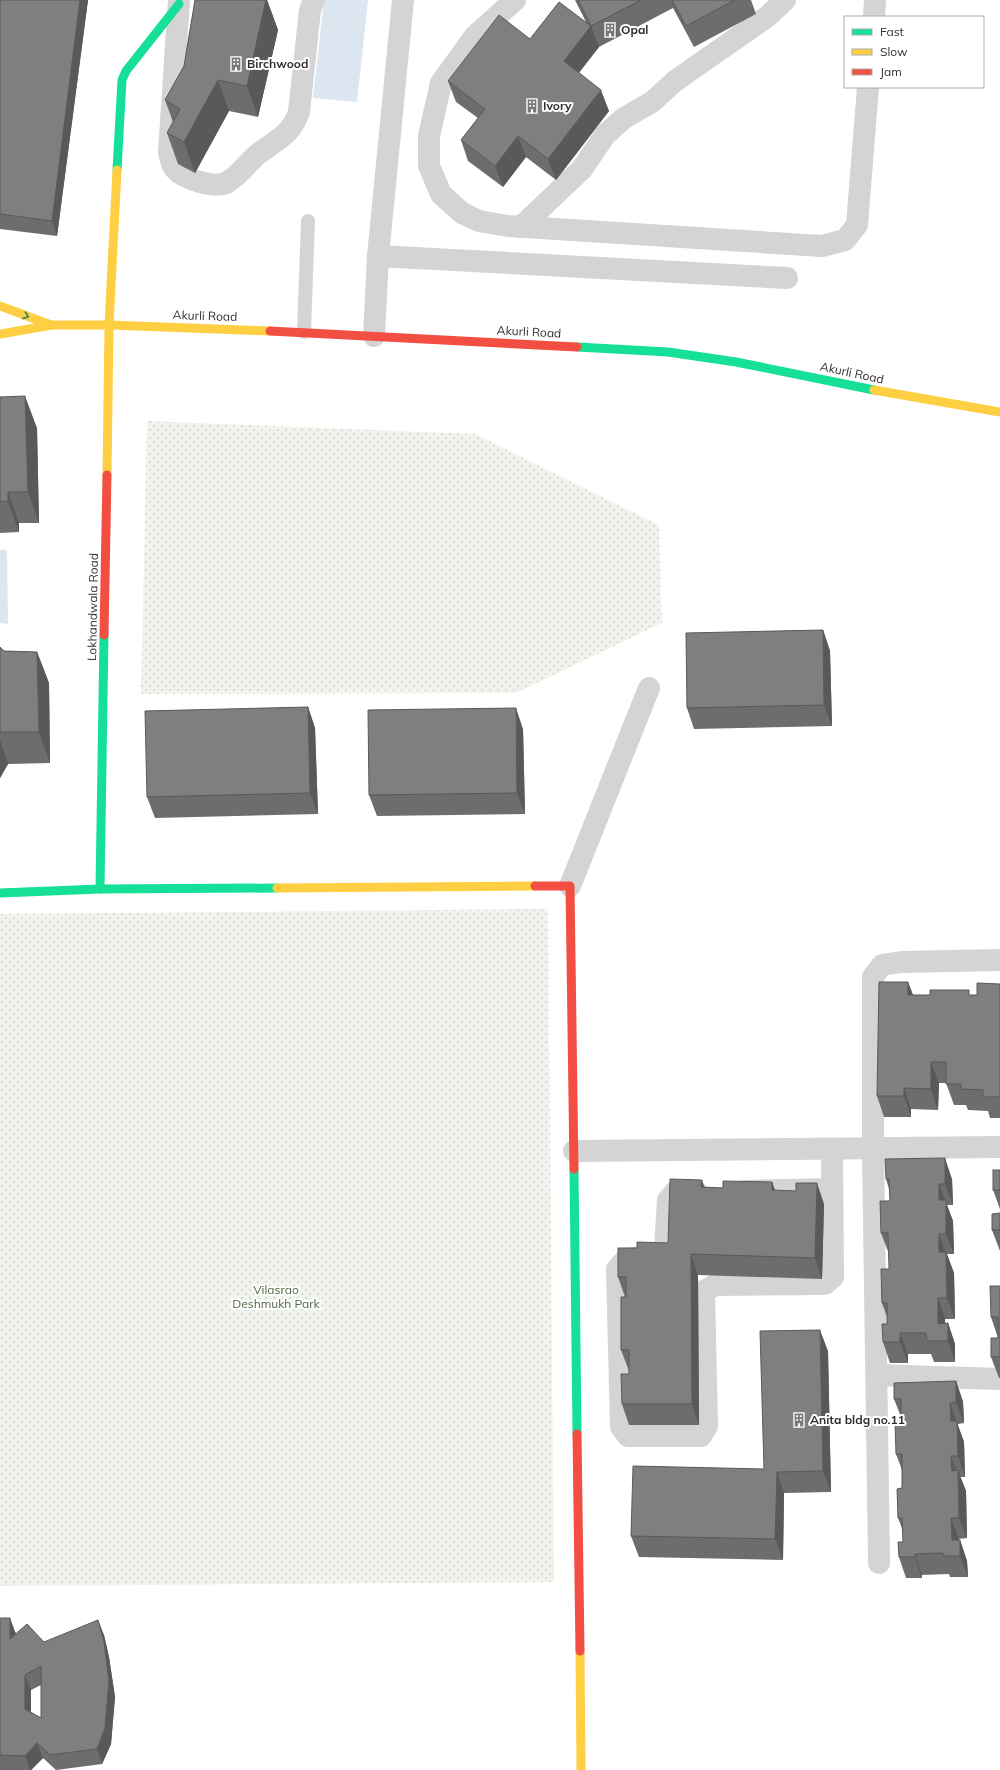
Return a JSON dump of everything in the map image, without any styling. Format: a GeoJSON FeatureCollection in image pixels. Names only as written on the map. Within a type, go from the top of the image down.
{"type":"FeatureCollection","features":[{"type":"Feature","properties":{"kind":"street"},"geometry":{"type":"LineString","coordinates":[[179,2],[169,152],[172,163],[176,170],[180,173],[190,179],[208,184],[220,184],[240,172],[256,156],[287,132],[295,123],[299,112],[310,10],[314,0]]}},
{"type":"Feature","properties":{"kind":"street"},"geometry":{"type":"LineString","coordinates":[[374,336],[378,256],[404,0]]}},
{"type":"Feature","properties":{"kind":"street"},"geometry":{"type":"LineString","coordinates":[[515,0],[475,36],[441,83],[429,136],[430,166],[441,194],[462,213],[479,221],[521,227],[822,246],[845,240],[857,225],[868,88]]}},
{"type":"Feature","properties":{"kind":"street"},"geometry":{"type":"LineString","coordinates":[[521,227],[582,169],[605,135],[624,118],[652,102],[676,81],[768,16],[785,0]]}},
{"type":"Feature","properties":{"kind":"street"},"geometry":{"type":"LineString","coordinates":[[874,16],[875,0]]}},
{"type":"Feature","properties":{"kind":"street","name":"Lokhandwala Road"},"geometry":{"type":"LineString","coordinates":[[100,889],[109,324],[122,80],[126,71],[179,2]]}},
{"type":"Feature","properties":{"kind":"street"},"geometry":{"type":"LineString","coordinates":[[378,256],[787,278]]}},
{"type":"Feature","properties":{"kind":"street","name":"Akurli Road"},"geometry":{"type":"LineString","coordinates":[[0,306],[52,325]]}},
{"type":"Feature","properties":{"kind":"street","name":"Akurli Road"},"geometry":{"type":"LineString","coordinates":[[0,334],[52,325],[109,324],[304,332],[668,352],[736,362],[897,395],[1000,412]]}},
{"type":"Feature","properties":{"kind":"street"},"geometry":{"type":"LineString","coordinates":[[581,1770],[570,886],[649,688]]}},
{"type":"Feature","properties":{"kind":"street"},"geometry":{"type":"LineString","coordinates":[[0,893],[100,889],[570,886]]}},
{"type":"Feature","properties":{"kind":"street"},"geometry":{"type":"LineString","coordinates":[[879,1563],[872,1149],[873,977],[882,965],[901,962],[1000,960]]}},
{"type":"Feature","properties":{"kind":"street"},"geometry":{"type":"LineString","coordinates":[[574,1151],[1000,1147]]}},
{"type":"Feature","properties":{"kind":"street"},"geometry":{"type":"LineString","coordinates":[[832,1149],[833,1277],[825,1284],[715,1285],[704,1291],[707,1426],[701,1436],[628,1436],[621,1427],[617,1269],[626,1259],[661,1255],[665,1248],[668,1200],[675,1192],[832,1189]]}},
{"type":"Feature","properties":{"kind":"street"},"geometry":{"type":"LineString","coordinates":[[876,1375],[1000,1379]]}},
{"type":"Feature","properties":{"kind":"lane"},"geometry":{"type":"LineString","coordinates":[[304,332],[308,221]]}},
{"type":"Feature","properties":{"kind":"green space"},"geometry":{"type":"Polygon","coordinates":[[[147,421],[475,434],[659,525],[662,623],[516,693],[141,694],[147,421]]]}},
{"type":"Feature","properties":{"kind":"green space","name":"Vilasrao Deshmukh Park"},"geometry":{"type":"Polygon","coordinates":[[[548,909],[554,1582],[0,1586],[0,914],[548,909]]]}},
{"type":"Feature","properties":{"kind":"shaded area"},"geometry":{"type":"Polygon","coordinates":[[[324,0],[368,0],[357,102],[313,98],[324,0]]]}},
{"type":"Feature","properties":{"kind":"shaded area"},"geometry":{"type":"Polygon","coordinates":[[[0,550],[7,550],[8,624],[0,623],[0,550]]]}},
{"type":"Feature","properties":{"kind":"building"},"geometry":{"type":"Polygon","coordinates":[[[0,0],[80,0],[52,221],[0,214],[0,0]]]}},
{"type":"Feature","properties":{"kind":"building"},"geometry":{"type":"Polygon","coordinates":[[[195,0],[266,0],[247,86],[218,80],[184,142],[167,133],[180,109],[165,100],[184,66],[195,0]]]}},
{"type":"Feature","properties":{"kind":"building"},"geometry":{"type":"Polygon","coordinates":[[[578,0],[641,0],[591,26],[578,0]]]}},
{"type":"Feature","properties":{"kind":"building"},"geometry":{"type":"Polygon","coordinates":[[[672,0],[735,0],[686,26],[672,0]]]}},
{"type":"Feature","properties":{"kind":"building","name":"Ivory"},"geometry":{"type":"Polygon","coordinates":[[[559,2],[591,26],[564,61],[601,90],[548,159],[518,136],[495,166],[461,140],[485,109],[448,81],[499,15],[530,39],[559,2]]]}},
{"type":"Feature","properties":{"kind":"building"},"geometry":{"type":"Polygon","coordinates":[[[25,396],[28,492],[8,492],[8,501],[0,502],[0,397],[25,396]]]}},
{"type":"Feature","properties":{"kind":"building"},"geometry":{"type":"Polygon","coordinates":[[[823,630],[824,705],[687,708],[686,633],[823,630]]]}},
{"type":"Feature","properties":{"kind":"building"},"geometry":{"type":"Polygon","coordinates":[[[0,647],[4,651],[37,652],[39,732],[0,732],[0,647]]]}},
{"type":"Feature","properties":{"kind":"building"},"geometry":{"type":"Polygon","coordinates":[[[308,707],[310,793],[147,797],[145,711],[308,707]]]}},
{"type":"Feature","properties":{"kind":"building"},"geometry":{"type":"Polygon","coordinates":[[[516,708],[517,793],[369,795],[368,710],[516,708]]]}},
{"type":"Feature","properties":{"kind":"building"},"geometry":{"type":"Polygon","coordinates":[[[879,982],[908,982],[908,995],[930,995],[930,990],[969,990],[969,995],[977,995],[977,983],[1000,984],[1000,1097],[983,1097],[983,1090],[961,1089],[961,1084],[946,1084],[946,1062],[931,1062],[931,1089],[904,1088],[904,1096],[877,1096],[879,982]]]}},
{"type":"Feature","properties":{"kind":"building"},"geometry":{"type":"Polygon","coordinates":[[[945,1158],[945,1184],[939,1184],[939,1200],[946,1200],[946,1234],[939,1234],[939,1252],[946,1252],[947,1298],[938,1298],[938,1324],[948,1323],[948,1341],[927,1341],[926,1333],[900,1333],[900,1342],[883,1342],[882,1324],[887,1324],[887,1303],[882,1303],[881,1269],[889,1269],[888,1233],[881,1233],[880,1201],[890,1201],[889,1179],[886,1179],[885,1159],[945,1158]]]}},
{"type":"Feature","properties":{"kind":"building"},"geometry":{"type":"Polygon","coordinates":[[[993,1170],[1000,1170],[1000,1190],[993,1190],[993,1170]]]}},
{"type":"Feature","properties":{"kind":"building"},"geometry":{"type":"Polygon","coordinates":[[[670,1179],[702,1180],[701,1187],[723,1188],[723,1181],[772,1182],[772,1190],[796,1191],[796,1183],[817,1183],[815,1258],[691,1254],[692,1404],[622,1404],[621,1374],[629,1374],[629,1350],[621,1350],[621,1297],[626,1297],[626,1277],[618,1277],[618,1248],[637,1248],[637,1242],[668,1243],[670,1179]]]}},
{"type":"Feature","properties":{"kind":"building"},"geometry":{"type":"Polygon","coordinates":[[[1000,1213],[1000,1230],[992,1230],[992,1214],[1000,1213]]]}},
{"type":"Feature","properties":{"kind":"building"},"geometry":{"type":"Polygon","coordinates":[[[990,1286],[1000,1286],[1000,1357],[991,1357],[991,1338],[998,1338],[998,1317],[991,1317],[990,1286]]]}},
{"type":"Feature","properties":{"kind":"building","name":"Anita bldg no.11"},"geometry":{"type":"Polygon","coordinates":[[[820,1330],[823,1471],[777,1472],[775,1539],[631,1536],[633,1466],[764,1469],[760,1331],[820,1330]]]}},
{"type":"Feature","properties":{"kind":"building"},"geometry":{"type":"Polygon","coordinates":[[[956,1381],[956,1402],[950,1403],[951,1421],[957,1421],[958,1456],[951,1456],[952,1471],[958,1470],[959,1518],[951,1518],[952,1540],[960,1540],[960,1556],[943,1556],[943,1553],[915,1554],[915,1557],[899,1557],[898,1542],[903,1542],[902,1518],[898,1518],[897,1489],[902,1488],[902,1454],[896,1454],[895,1421],[901,1421],[901,1399],[894,1399],[894,1383],[956,1381]]]}},
{"type":"Feature","properties":{"kind":"building"},"geometry":{"type":"Polygon","coordinates":[[[0,1618],[10,1618],[10,1639],[27,1624],[44,1642],[98,1620],[104,1642],[109,1681],[105,1728],[97,1749],[50,1755],[37,1743],[25,1756],[0,1755],[0,1618]],[[41,1666],[25,1675],[25,1709],[41,1718],[41,1666]]]}},
{"type":"Feature","properties":{"kind":"traffic: fast"},"geometry":{"type":"LineString","coordinates":[[117,170],[122,80],[126,71],[179,4]]}},
{"type":"Feature","properties":{"kind":"traffic: fast"},"geometry":{"type":"LineString","coordinates":[[577,347],[668,352],[736,362],[874,390]]}},
{"type":"Feature","properties":{"kind":"traffic: fast"},"geometry":{"type":"LineString","coordinates":[[100,889],[104,635]]}},
{"type":"Feature","properties":{"kind":"traffic: fast"},"geometry":{"type":"LineString","coordinates":[[0,893],[100,889],[277,888]]}},
{"type":"Feature","properties":{"kind":"traffic: fast"},"geometry":{"type":"LineString","coordinates":[[574,1169],[577,1434]]}},
{"type":"Feature","properties":{"kind":"traffic: slow"},"geometry":{"type":"LineString","coordinates":[[107,475],[109,325],[117,170]]}},
{"type":"Feature","properties":{"kind":"traffic: slow"},"geometry":{"type":"LineString","coordinates":[[0,306],[51,325]]}},
{"type":"Feature","properties":{"kind":"traffic: slow"},"geometry":{"type":"LineString","coordinates":[[0,334],[52,325],[109,325],[270,331]]}},
{"type":"Feature","properties":{"kind":"traffic: slow"},"geometry":{"type":"LineString","coordinates":[[874,390],[1000,412]]}},
{"type":"Feature","properties":{"kind":"traffic: slow"},"geometry":{"type":"LineString","coordinates":[[277,888],[535,886]]}},
{"type":"Feature","properties":{"kind":"traffic: slow"},"geometry":{"type":"LineString","coordinates":[[580,1651],[581,1770]]}},
{"type":"Feature","properties":{"kind":"traffic: jam"},"geometry":{"type":"LineString","coordinates":[[270,331],[577,347]]}},
{"type":"Feature","properties":{"kind":"traffic: jam"},"geometry":{"type":"LineString","coordinates":[[104,635],[107,475]]}},
{"type":"Feature","properties":{"kind":"traffic: jam"},"geometry":{"type":"LineString","coordinates":[[535,886],[570,886],[574,1169]]}},
{"type":"Feature","properties":{"kind":"traffic: jam"},"geometry":{"type":"LineString","coordinates":[[577,1434],[580,1651]]}},
{"type":"Feature","properties":{"kind":"place","name":"Opal"},"geometry":{"type":"Point","coordinates":[610,30]}},
{"type":"Feature","properties":{"kind":"place","name":"Birchwood"},"geometry":{"type":"Point","coordinates":[236,64]}},
{"type":"Feature","properties":{"kind":"place","name":"Ivory"},"geometry":{"type":"Point","coordinates":[532,106]}},
{"type":"Feature","properties":{"kind":"place","name":"Anita bldg no.11"},"geometry":{"type":"Point","coordinates":[799,1420]}}]}
